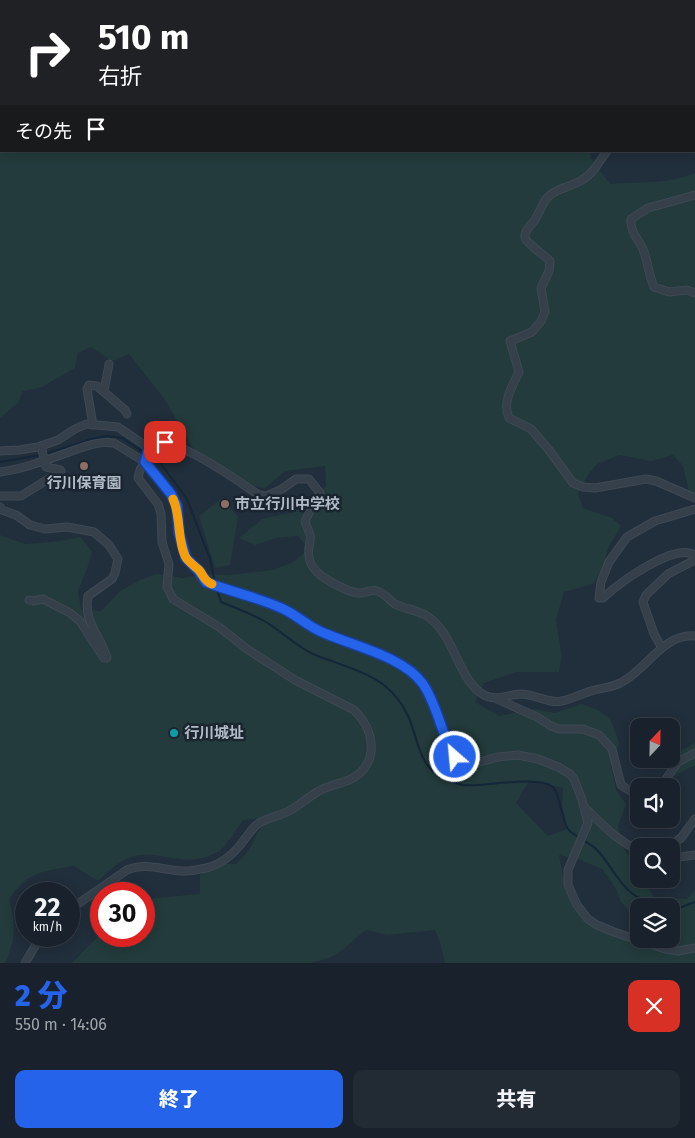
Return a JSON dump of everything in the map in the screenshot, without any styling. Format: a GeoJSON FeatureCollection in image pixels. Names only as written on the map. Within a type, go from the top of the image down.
{"type":"FeatureCollection","features":[{"type":"Feature","properties":{"kind":"street"},"geometry":{"type":"LineString","coordinates":[[606,152],[591,173],[581,181],[558,190],[546,199],[527,230],[526,241],[538,249],[550,261],[549,271],[540,288],[545,312],[541,321],[532,332],[510,341],[519,372],[507,399],[506,412],[508,418],[531,429],[574,483],[584,487],[595,488],[616,486],[646,479],[656,481],[695,498]]}},
{"type":"Feature","properties":{"kind":"street"},"geometry":{"type":"LineString","coordinates":[[695,195],[648,208],[631,219],[630,226],[643,249],[654,287],[669,292],[687,290],[695,293]]}},
{"type":"Feature","properties":{"kind":"street"},"geometry":{"type":"LineString","coordinates":[[104,392],[109,364]]}},
{"type":"Feature","properties":{"kind":"street"},"geometry":{"type":"LineString","coordinates":[[93,425],[87,389],[89,385],[96,386],[104,392],[125,410],[126,414]]}},
{"type":"Feature","properties":{"kind":"street"},"geometry":{"type":"LineString","coordinates":[[0,451],[41,446],[58,440],[81,425],[118,427],[149,448]]}},
{"type":"Feature","properties":{"kind":"street"},"geometry":{"type":"LineString","coordinates":[[0,472],[91,444],[108,442],[114,443],[145,462],[171,494],[177,506],[179,533],[186,558],[199,571],[206,582],[264,600],[284,609],[322,632],[366,649],[412,671],[423,684],[432,702],[448,746],[455,757],[462,763],[468,765],[498,757],[518,755],[538,759],[570,774],[574,779],[585,808],[588,823],[573,854],[568,870],[568,884],[577,905],[588,919],[596,925],[614,932],[665,949],[678,951],[695,948]]}},
{"type":"Feature","properties":{"kind":"street"},"geometry":{"type":"LineString","coordinates":[[80,902],[127,870],[135,867],[147,866],[186,871],[207,868],[225,861],[237,850],[258,824],[288,812],[320,790],[350,780],[361,773],[366,767],[372,753],[369,729],[361,716],[354,710],[295,680],[247,650],[213,623],[173,599],[167,587],[169,564],[162,542],[161,514],[158,504],[138,478],[149,448],[155,442],[165,442],[194,454],[259,495],[266,496],[282,490],[296,479],[309,479],[320,493],[305,521],[311,536],[308,559],[319,575],[358,593],[376,590],[384,593],[395,604],[427,616],[448,639],[457,659],[477,690],[486,696],[495,698],[537,717],[551,726],[583,729],[599,736],[612,749],[620,785],[630,791]]}},
{"type":"Feature","properties":{"kind":"street"},"geometry":{"type":"LineString","coordinates":[[0,496],[21,496],[61,471],[46,467],[41,446]]}},
{"type":"Feature","properties":{"kind":"street"},"geometry":{"type":"LineString","coordinates":[[0,507],[2,510],[16,515],[30,525],[44,529],[67,527],[94,532],[109,545],[118,559],[115,573],[112,579],[88,596],[86,605],[88,618],[105,650],[107,658],[104,658],[80,621],[70,613],[42,599],[29,600]]}},
{"type":"Feature","properties":{"kind":"street"},"geometry":{"type":"LineString","coordinates":[[695,508],[654,521],[627,537],[609,562],[601,582],[599,598],[602,598],[624,581],[664,557],[692,553],[695,555]]}},
{"type":"Feature","properties":{"kind":"street"},"geometry":{"type":"LineString","coordinates":[[662,648],[654,634],[643,602],[646,595],[668,574],[695,560]]}},
{"type":"Feature","properties":{"kind":"street"},"geometry":{"type":"LineString","coordinates":[[495,698],[520,694],[552,701],[562,701],[592,690],[620,684],[642,668],[662,648],[680,638],[695,636]]}},
{"type":"Feature","properties":{"kind":"street"},"geometry":{"type":"LineString","coordinates":[[667,778],[678,762],[695,752]]}},
{"type":"Feature","properties":{"kind":"street"},"geometry":{"type":"LineString","coordinates":[[585,808],[616,836],[630,845]]}},
{"type":"Feature","properties":{"kind":"street"},"geometry":{"type":"LineString","coordinates":[[680,839],[695,819]]}},
{"type":"Feature","properties":{"kind":"street"},"geometry":{"type":"LineString","coordinates":[[680,857],[695,855]]}},
{"type":"Feature","properties":{"kind":"street"},"geometry":{"type":"LineString","coordinates":[[25,963],[34,947]]}},
{"type":"Feature","properties":{"kind":"green space"},"geometry":{"type":"Polygon","coordinates":[[[0,152],[591,152],[590,157],[610,184],[663,181],[695,173],[695,502],[691,499],[683,466],[673,455],[652,461],[619,455],[597,464],[588,475],[578,494],[583,508],[612,518],[621,526],[608,548],[603,568],[593,584],[564,592],[556,620],[562,657],[559,672],[517,672],[484,683],[475,702],[499,716],[534,709],[555,713],[582,704],[596,709],[610,718],[619,743],[611,766],[616,790],[626,804],[618,826],[623,848],[630,858],[630,888],[648,888],[654,897],[670,898],[630,898],[630,912],[621,902],[616,889],[602,869],[580,860],[559,855],[565,882],[577,902],[595,919],[630,940],[630,948],[680,948],[680,899],[687,899],[695,889],[695,963],[445,963],[435,930],[387,935],[366,930],[337,954],[311,963],[72,963],[90,944],[90,947],[155,947],[155,898],[200,894],[200,875],[216,864],[236,864],[249,850],[267,818],[243,820],[222,849],[207,857],[183,859],[140,855],[120,862],[98,881],[74,866],[44,871],[24,882],[15,882],[15,892],[9,899],[14,924],[13,939],[5,963],[0,963],[0,535],[25,544],[81,537],[92,552],[78,591],[81,609],[101,611],[120,591],[156,574],[183,578],[206,574],[229,575],[273,570],[293,562],[309,549],[298,536],[276,538],[255,545],[239,538],[262,519],[293,512],[311,504],[326,485],[325,466],[285,471],[265,488],[240,483],[222,467],[193,448],[165,400],[129,354],[112,361],[91,347],[78,353],[75,368],[40,388],[23,391],[18,403],[0,418],[0,152]],[[529,781],[516,803],[548,836],[567,829],[562,805],[563,788],[529,781]]]}},
{"type":"Feature","properties":{"kind":"green space"},"geometry":{"type":"Polygon","coordinates":[[[222,498],[238,517],[230,565],[215,568],[199,516],[222,498]]]}},
{"type":"Feature","properties":{"kind":"green space"},"geometry":{"type":"Polygon","coordinates":[[[695,743],[695,765],[672,777],[668,768],[680,768],[680,751],[695,743]]]}},
{"type":"Feature","properties":{"kind":"waterway"},"geometry":{"type":"LineString","coordinates":[[46,454],[91,439],[107,436],[122,438],[161,464],[187,499],[210,559],[215,583]]}},
{"type":"Feature","properties":{"kind":"waterway"},"geometry":{"type":"LineString","coordinates":[[0,462],[41,455]]}},
{"type":"Feature","properties":{"kind":"waterway"},"geometry":{"type":"LineString","coordinates":[[216,587],[221,602],[266,622],[313,654],[361,672],[385,686],[406,712],[423,758],[428,766],[442,777],[463,785],[535,782],[553,787],[568,829],[598,851],[630,892],[640,898]]}},
{"type":"Feature","properties":{"kind":"waterway"},"geometry":{"type":"LineString","coordinates":[[680,908],[695,902]]}},
{"type":"Feature","properties":{"kind":"slow traffic"},"geometry":{"type":"LineString","coordinates":[[173,499],[177,506],[179,533],[186,558],[199,571],[206,582],[212,584]]}},
{"type":"Feature","properties":{"kind":"place","name":"行川保育園"},"geometry":{"type":"Point","coordinates":[84,466]}},
{"type":"Feature","properties":{"kind":"place","name":"市立行川中学校"},"geometry":{"type":"Point","coordinates":[225,504]}},
{"type":"Feature","properties":{"kind":"place","name":"行川城址"},"geometry":{"type":"Point","coordinates":[174,733]}},
{"type":"Feature","properties":{"kind":"route"},"geometry":{"type":"LineString","coordinates":[[165,442],[155,442],[149,448],[145,462],[161,479],[171,494],[177,506],[179,533],[186,558],[199,571],[206,582],[220,588],[264,600],[284,609],[322,632],[366,649],[412,671],[423,684],[432,702],[448,746],[455,757]]}}]}
